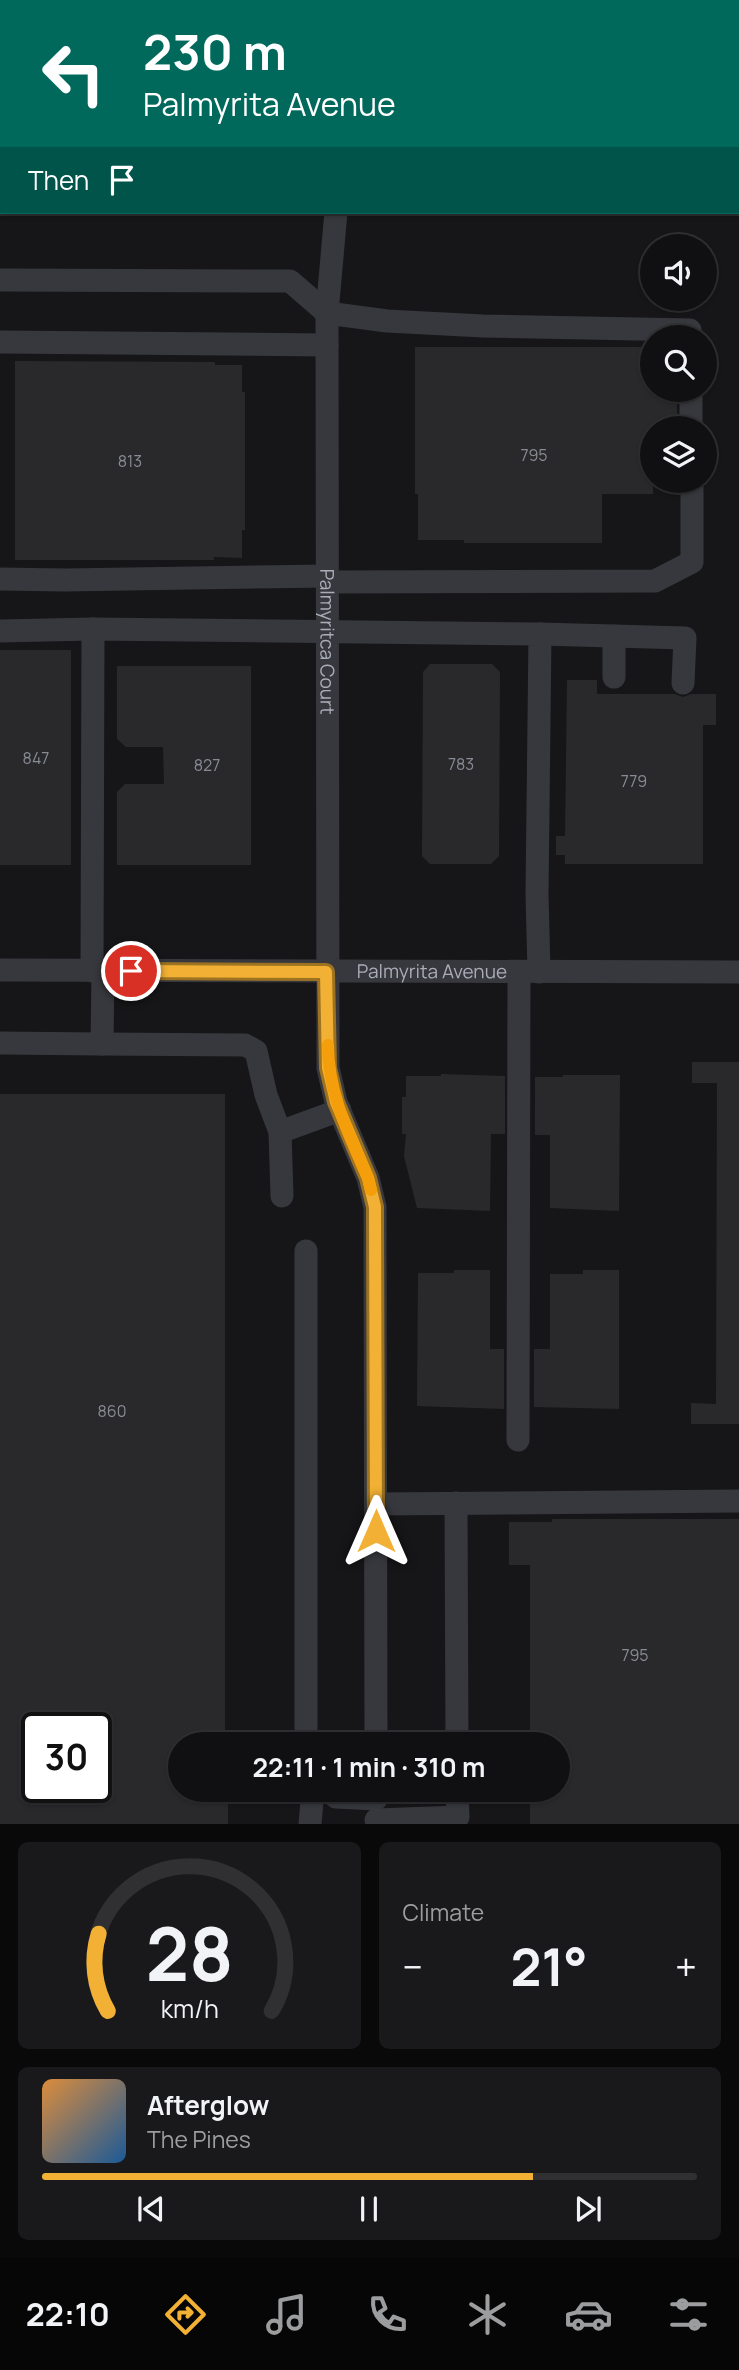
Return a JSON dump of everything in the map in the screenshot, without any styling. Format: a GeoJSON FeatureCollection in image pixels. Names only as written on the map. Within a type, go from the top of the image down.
{"type":"FeatureCollection","features":[{"type":"Feature","properties":{"kind":"street","name":"Palmyritca Court"},"geometry":{"type":"LineString","coordinates":[[336,214],[327,313],[328,1068],[340,1110],[368,1178],[375,1207],[376,1732]]}},
{"type":"Feature","properties":{"kind":"street"},"geometry":{"type":"LineString","coordinates":[[0,280],[290,281],[327,313],[387,321],[484,326],[640,329]]}},
{"type":"Feature","properties":{"kind":"street"},"geometry":{"type":"LineString","coordinates":[[0,342],[327,345]]}},
{"type":"Feature","properties":{"kind":"street"},"geometry":{"type":"LineString","coordinates":[[0,579],[655,581],[692,562],[692,493]]}},
{"type":"Feature","properties":{"kind":"street"},"geometry":{"type":"LineString","coordinates":[[93,629],[98,971],[102,1044]]}},
{"type":"Feature","properties":{"kind":"street"},"geometry":{"type":"LineString","coordinates":[[0,631],[327,631],[685,638],[683,683]]}},
{"type":"Feature","properties":{"kind":"street"},"geometry":{"type":"LineString","coordinates":[[518,1440],[529,972],[537,894],[540,634]]}},
{"type":"Feature","properties":{"kind":"street"},"geometry":{"type":"LineString","coordinates":[[614,636],[614,677]]}},
{"type":"Feature","properties":{"kind":"street","name":"Palmyrita Avenue"},"geometry":{"type":"LineString","coordinates":[[0,970],[739,972]]}},
{"type":"Feature","properties":{"kind":"street"},"geometry":{"type":"LineString","coordinates":[[0,1043],[245,1045],[256,1051],[266,1095],[280,1132],[282,1196]]}},
{"type":"Feature","properties":{"kind":"street"},"geometry":{"type":"LineString","coordinates":[[280,1132],[340,1110]]}},
{"type":"Feature","properties":{"kind":"street"},"geometry":{"type":"LineString","coordinates":[[306,1251],[306,1732]]}},
{"type":"Feature","properties":{"kind":"street"},"geometry":{"type":"LineString","coordinates":[[376,1504],[739,1501]]}},
{"type":"Feature","properties":{"kind":"street"},"geometry":{"type":"LineString","coordinates":[[456,1503],[457,1732]]}},
{"type":"Feature","properties":{"kind":"street"},"geometry":{"type":"LineString","coordinates":[[310,1824],[312,1802]]}},
{"type":"Feature","properties":{"kind":"street"},"geometry":{"type":"LineString","coordinates":[[354,1802],[376,1808],[458,1817],[457,1802]]}},
{"type":"Feature","properties":{"kind":"building"},"geometry":{"type":"Polygon","coordinates":[[[415,347],[640,347],[640,402],[677,402],[677,416],[640,416],[640,493],[653,494],[602,494],[602,543],[464,543],[464,540],[418,540],[418,494],[415,494],[415,347]]]}},
{"type":"Feature","properties":{"kind":"building"},"geometry":{"type":"Polygon","coordinates":[[[15,361],[215,362],[215,365],[242,365],[242,392],[245,392],[245,530],[242,530],[242,558],[15,560],[15,361]]]}},
{"type":"Feature","properties":{"kind":"building"},"geometry":{"type":"Polygon","coordinates":[[[0,650],[71,650],[71,865],[0,865],[0,650]]]}},
{"type":"Feature","properties":{"kind":"building"},"geometry":{"type":"Polygon","coordinates":[[[430,664],[492,664],[500,672],[499,856],[491,864],[430,864],[422,856],[423,672],[430,664]]]}},
{"type":"Feature","properties":{"kind":"building"},"geometry":{"type":"Polygon","coordinates":[[[117,666],[251,666],[251,865],[117,865],[117,792],[125,784],[164,784],[163,747],[126,747],[117,739],[117,666]]]}},
{"type":"Feature","properties":{"kind":"building"},"geometry":{"type":"Polygon","coordinates":[[[567,680],[597,680],[597,694],[675,694],[683,697],[691,694],[716,694],[716,725],[703,725],[703,864],[565,864],[565,855],[556,855],[556,836],[565,836],[567,680]]]}},
{"type":"Feature","properties":{"kind":"building"},"geometry":{"type":"Polygon","coordinates":[[[692,1062],[739,1062],[739,1424],[691,1424],[691,1403],[716,1404],[717,1083],[692,1083],[692,1062]]]}},
{"type":"Feature","properties":{"kind":"building"},"geometry":{"type":"Polygon","coordinates":[[[620,1075],[619,1211],[550,1208],[550,1135],[535,1135],[535,1077],[620,1075]]]}},
{"type":"Feature","properties":{"kind":"building"},"geometry":{"type":"Polygon","coordinates":[[[406,1076],[505,1076],[505,1134],[491,1134],[490,1211],[417,1208],[404,1156],[406,1134],[402,1134],[402,1097],[406,1097],[406,1076]]]}},
{"type":"Feature","properties":{"kind":"building"},"geometry":{"type":"Polygon","coordinates":[[[0,1094],[225,1094],[225,1732],[168,1732],[168,1802],[228,1802],[228,1824],[0,1824],[0,1094]]]}},
{"type":"Feature","properties":{"kind":"building"},"geometry":{"type":"Polygon","coordinates":[[[454,1270],[490,1270],[490,1349],[504,1349],[504,1409],[417,1406],[418,1273],[454,1273],[454,1270]]]}},
{"type":"Feature","properties":{"kind":"building"},"geometry":{"type":"Polygon","coordinates":[[[583,1270],[619,1270],[619,1409],[534,1407],[534,1349],[550,1349],[550,1274],[583,1274],[583,1270]]]}},
{"type":"Feature","properties":{"kind":"building"},"geometry":{"type":"Polygon","coordinates":[[[552,1519],[739,1519],[739,1824],[530,1824],[530,1802],[570,1802],[570,1732],[530,1732],[530,1565],[509,1565],[509,1522],[552,1522],[552,1519]]]}},
{"type":"Feature","properties":{"kind":"slow traffic"},"geometry":{"type":"LineString","coordinates":[[328,1045],[328,1068],[336,1102],[371,1190]]}},
{"type":"Feature","properties":{"kind":"route"},"geometry":{"type":"LineString","coordinates":[[131,971],[326,972],[328,1068],[336,1102],[368,1178],[375,1207],[376,1531]]}}]}
